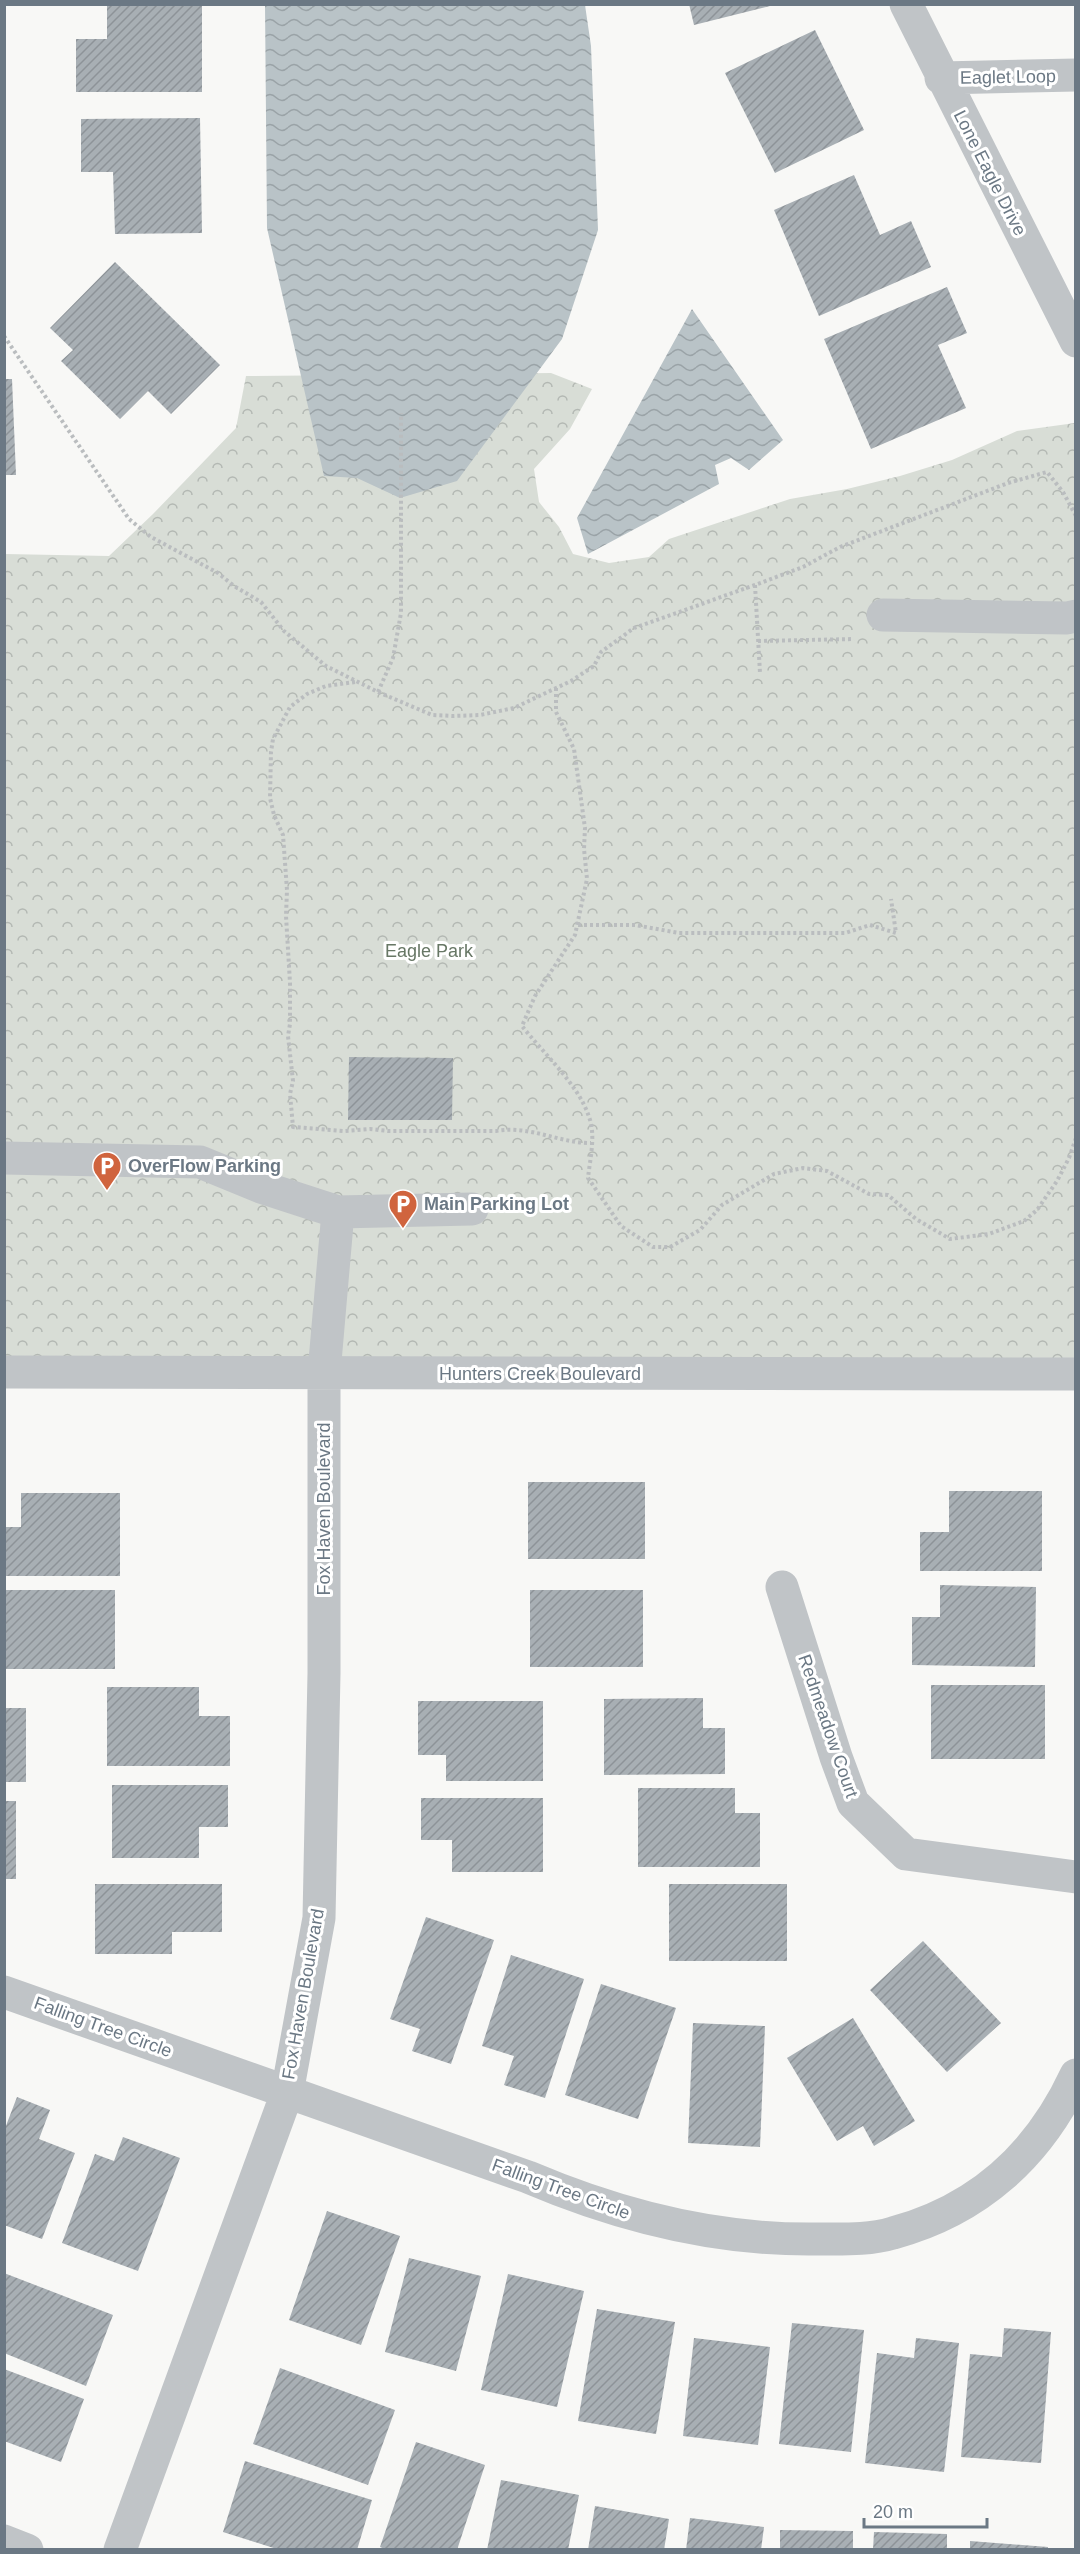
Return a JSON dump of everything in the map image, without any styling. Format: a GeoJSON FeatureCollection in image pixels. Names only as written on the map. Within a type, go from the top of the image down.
{"type":"FeatureCollection","features":[{"type":"Feature","properties":{"kind":"street","name":"Lone Eagle Drive"},"geometry":{"type":"LineString","coordinates":[[906,4],[941,78],[1076,341]]}},
{"type":"Feature","properties":{"kind":"street","name":"Eaglet Loop"},"geometry":{"type":"LineString","coordinates":[[941,78],[1076,75]]}},
{"type":"Feature","properties":{"kind":"street"},"geometry":{"type":"LineString","coordinates":[[873,627],[1076,616]]}},
{"type":"Feature","properties":{"kind":"street"},"geometry":{"type":"LineString","coordinates":[[4,1158],[200,1162],[261,1187],[338,1212],[472,1209]]}},
{"type":"Feature","properties":{"kind":"street","name":"Fox Haven Boulevard"},"geometry":{"type":"LineString","coordinates":[[120,2550],[287,2093],[319,1918],[324,1673],[324,1373],[338,1212]]}},
{"type":"Feature","properties":{"kind":"street","name":"Hunters Creek Boulevard"},"geometry":{"type":"LineString","coordinates":[[4,1372],[1076,1374]]}},
{"type":"Feature","properties":{"kind":"street","name":"Redmeadow Court"},"geometry":{"type":"LineString","coordinates":[[782,1587],[853,1803],[906,1854],[1076,1877]]}},
{"type":"Feature","properties":{"kind":"street","name":"Falling Tree Circle"},"geometry":{"type":"LineString","coordinates":[[4,1992],[528,2177],[578,2198],[643,2218],[700,2231],[756,2237],[853,2239],[891,2234],[926,2222],[961,2205],[993,2186],[1019,2162],[1041,2134],[1076,2075]]}},
{"type":"Feature","properties":{"kind":"street"},"geometry":{"type":"LineString","coordinates":[[4,2541],[27,2550]]}},
{"type":"Feature","properties":{"kind":"path"},"geometry":{"type":"LineString","coordinates":[[4,336],[129,519],[152,537],[218,573],[234,586],[261,602],[284,631],[326,666],[432,715],[480,715],[514,708],[556,688],[594,666],[601,652],[634,628],[802,567],[840,547],[1008,483],[1047,472],[1064,492],[1076,516]]}},
{"type":"Feature","properties":{"kind":"path"},"geometry":{"type":"LineString","coordinates":[[378,692],[393,658],[401,613],[401,413]]}},
{"type":"Feature","properties":{"kind":"path"},"geometry":{"type":"LineString","coordinates":[[755,585],[760,673]]}},
{"type":"Feature","properties":{"kind":"path"},"geometry":{"type":"LineString","coordinates":[[758,641],[873,627]]}},
{"type":"Feature","properties":{"kind":"path"},"geometry":{"type":"LineString","coordinates":[[356,681],[326,686],[307,694],[290,707],[273,739],[271,753],[270,798],[274,815],[283,835],[287,890],[286,916],[290,982],[288,1036],[293,1081],[290,1094],[293,1127],[344,1131],[370,1129],[496,1131],[508,1129],[540,1132],[568,1141],[591,1143]]}},
{"type":"Feature","properties":{"kind":"path"},"geometry":{"type":"LineString","coordinates":[[556,688],[556,712],[574,749],[585,828],[584,849],[587,879],[575,935],[535,996],[522,1026],[546,1057],[571,1082],[590,1118],[591,1143],[588,1178],[621,1226],[653,1247],[670,1247],[700,1230],[722,1205],[774,1174],[802,1168],[827,1171],[869,1194],[888,1195],[916,1220],[950,1239],[1007,1229],[1024,1221],[1037,1210],[1070,1158],[1076,1138]]}},
{"type":"Feature","properties":{"kind":"path"},"geometry":{"type":"LineString","coordinates":[[578,925],[635,925],[679,933],[845,933],[870,925],[896,933],[891,899]]}},
{"type":"Feature","properties":{"kind":"green space","name":"Eagle Park"},"geometry":{"type":"Polygon","coordinates":[[[551,373],[592,389],[570,429],[534,469],[539,502],[559,527],[573,554],[609,563],[649,557],[669,539],[790,499],[847,489],[900,476],[952,460],[1017,431],[1075,423],[1075,1374],[5,1372],[5,554],[109,556],[236,428],[246,376],[551,373]]]}},
{"type":"Feature","properties":{"kind":"water"},"geometry":{"type":"Polygon","coordinates":[[[265,5],[585,5],[591,46],[598,230],[562,339],[457,481],[400,498],[357,478],[324,476],[267,228],[265,5]]]}},
{"type":"Feature","properties":{"kind":"water"},"geometry":{"type":"Polygon","coordinates":[[[692,309],[783,440],[749,470],[731,458],[715,465],[719,484],[588,554],[577,518],[692,309]]]}},
{"type":"Feature","properties":{"kind":"building"},"geometry":{"type":"Polygon","coordinates":[[[107,4],[202,4],[202,92],[76,92],[76,39],[107,39],[107,4]]]}},
{"type":"Feature","properties":{"kind":"building"},"geometry":{"type":"Polygon","coordinates":[[[689,4],[774,4],[774,5],[694,25],[689,4]]]}},
{"type":"Feature","properties":{"kind":"building"},"geometry":{"type":"Polygon","coordinates":[[[815,30],[864,130],[775,173],[725,73],[815,30]]]}},
{"type":"Feature","properties":{"kind":"building"},"geometry":{"type":"Polygon","coordinates":[[[200,118],[202,233],[115,234],[113,172],[81,172],[81,119],[200,118]]]}},
{"type":"Feature","properties":{"kind":"building"},"geometry":{"type":"Polygon","coordinates":[[[854,175],[880,235],[911,221],[931,267],[819,316],[774,210],[854,175]]]}},
{"type":"Feature","properties":{"kind":"building"},"geometry":{"type":"Polygon","coordinates":[[[115,262],[220,365],[171,414],[148,391],[120,419],[61,361],[73,350],[50,328],[115,262]]]}},
{"type":"Feature","properties":{"kind":"building"},"geometry":{"type":"Polygon","coordinates":[[[947,287],[967,333],[938,345],[966,408],[871,449],[824,339],[947,287]]]}},
{"type":"Feature","properties":{"kind":"building"},"geometry":{"type":"Polygon","coordinates":[[[4,379],[12,379],[16,475],[4,475],[4,379]]]}},
{"type":"Feature","properties":{"kind":"building"},"geometry":{"type":"Polygon","coordinates":[[[349,1057],[453,1058],[452,1120],[348,1120],[349,1057]]]}},
{"type":"Feature","properties":{"kind":"building"},"geometry":{"type":"Polygon","coordinates":[[[528,1482],[645,1482],[645,1559],[528,1559],[528,1482]]]}},
{"type":"Feature","properties":{"kind":"building"},"geometry":{"type":"Polygon","coordinates":[[[949,1491],[1042,1491],[1042,1571],[920,1571],[920,1532],[949,1532],[949,1491]]]}},
{"type":"Feature","properties":{"kind":"building"},"geometry":{"type":"Polygon","coordinates":[[[21,1493],[120,1493],[120,1576],[4,1576],[4,1527],[21,1527],[21,1493]]]}},
{"type":"Feature","properties":{"kind":"building"},"geometry":{"type":"Polygon","coordinates":[[[940,1585],[1036,1587],[1035,1667],[912,1665],[912,1617],[940,1617],[940,1585]]]}},
{"type":"Feature","properties":{"kind":"building"},"geometry":{"type":"Polygon","coordinates":[[[5,1590],[115,1590],[115,1669],[5,1669],[5,1590]]]}},
{"type":"Feature","properties":{"kind":"building"},"geometry":{"type":"Polygon","coordinates":[[[530,1590],[643,1590],[643,1667],[530,1667],[530,1590]]]}},
{"type":"Feature","properties":{"kind":"building"},"geometry":{"type":"Polygon","coordinates":[[[931,1685],[1045,1685],[1045,1759],[931,1759],[931,1685]]]}},
{"type":"Feature","properties":{"kind":"building"},"geometry":{"type":"Polygon","coordinates":[[[107,1687],[199,1687],[199,1716],[230,1716],[230,1766],[107,1766],[107,1687]]]}},
{"type":"Feature","properties":{"kind":"building"},"geometry":{"type":"Polygon","coordinates":[[[703,1698],[703,1728],[725,1728],[725,1774],[604,1775],[604,1699],[703,1698]]]}},
{"type":"Feature","properties":{"kind":"building"},"geometry":{"type":"Polygon","coordinates":[[[418,1701],[543,1701],[543,1781],[446,1781],[446,1755],[418,1755],[418,1701]]]}},
{"type":"Feature","properties":{"kind":"building"},"geometry":{"type":"Polygon","coordinates":[[[4,1708],[26,1708],[26,1782],[4,1782],[4,1708]]]}},
{"type":"Feature","properties":{"kind":"building"},"geometry":{"type":"Polygon","coordinates":[[[112,1785],[228,1785],[228,1827],[199,1827],[199,1858],[112,1858],[112,1785]]]}},
{"type":"Feature","properties":{"kind":"building"},"geometry":{"type":"Polygon","coordinates":[[[638,1788],[735,1788],[735,1813],[760,1813],[760,1867],[638,1867],[638,1788]]]}},
{"type":"Feature","properties":{"kind":"building"},"geometry":{"type":"Polygon","coordinates":[[[421,1798],[543,1798],[543,1872],[452,1872],[452,1840],[421,1840],[421,1798]]]}},
{"type":"Feature","properties":{"kind":"building"},"geometry":{"type":"Polygon","coordinates":[[[4,1801],[16,1801],[16,1879],[4,1879],[4,1801]]]}},
{"type":"Feature","properties":{"kind":"building"},"geometry":{"type":"Polygon","coordinates":[[[95,1884],[222,1884],[222,1932],[172,1932],[172,1954],[95,1954],[95,1884]]]}},
{"type":"Feature","properties":{"kind":"building"},"geometry":{"type":"Polygon","coordinates":[[[669,1884],[787,1884],[787,1961],[669,1961],[669,1884]]]}},
{"type":"Feature","properties":{"kind":"building"},"geometry":{"type":"Polygon","coordinates":[[[426,1917],[494,1940],[451,2064],[412,2051],[420,2029],[390,2019],[426,1917]]]}},
{"type":"Feature","properties":{"kind":"building"},"geometry":{"type":"Polygon","coordinates":[[[923,1941],[1001,2023],[947,2072],[870,1990],[923,1941]]]}},
{"type":"Feature","properties":{"kind":"building"},"geometry":{"type":"Polygon","coordinates":[[[511,1955],[584,1979],[545,2098],[504,2085],[514,2056],[482,2046],[511,1955]]]}},
{"type":"Feature","properties":{"kind":"building"},"geometry":{"type":"Polygon","coordinates":[[[601,1984],[676,2008],[638,2119],[565,2095],[601,1984]]]}},
{"type":"Feature","properties":{"kind":"building"},"geometry":{"type":"Polygon","coordinates":[[[853,2018],[915,2121],[874,2146],[863,2126],[837,2141],[787,2058],[853,2018]]]}},
{"type":"Feature","properties":{"kind":"building"},"geometry":{"type":"Polygon","coordinates":[[[693,2023],[765,2026],[760,2147],[688,2143],[693,2023]]]}},
{"type":"Feature","properties":{"kind":"building"},"geometry":{"type":"Polygon","coordinates":[[[17,2097],[50,2110],[39,2139],[75,2153],[42,2239],[4,2225],[4,2131],[17,2097]]]}},
{"type":"Feature","properties":{"kind":"building"},"geometry":{"type":"Polygon","coordinates":[[[123,2137],[180,2158],[138,2271],[62,2243],[95,2154],[114,2161],[123,2137]]]}},
{"type":"Feature","properties":{"kind":"building"},"geometry":{"type":"Polygon","coordinates":[[[327,2211],[400,2236],[361,2345],[289,2320],[327,2211]]]}},
{"type":"Feature","properties":{"kind":"building"},"geometry":{"type":"Polygon","coordinates":[[[409,2258],[481,2276],[456,2371],[385,2352],[409,2258]]]}},
{"type":"Feature","properties":{"kind":"building"},"geometry":{"type":"Polygon","coordinates":[[[4,2273],[113,2315],[86,2386],[4,2353],[4,2273]]]}},
{"type":"Feature","properties":{"kind":"building"},"geometry":{"type":"Polygon","coordinates":[[[508,2274],[584,2291],[557,2407],[481,2390],[508,2274]]]}},
{"type":"Feature","properties":{"kind":"building"},"geometry":{"type":"Polygon","coordinates":[[[597,2309],[675,2322],[656,2434],[578,2421],[597,2309]]]}},
{"type":"Feature","properties":{"kind":"building"},"geometry":{"type":"Polygon","coordinates":[[[792,2323],[864,2330],[851,2452],[779,2444],[792,2323]]]}},
{"type":"Feature","properties":{"kind":"building"},"geometry":{"type":"Polygon","coordinates":[[[1004,2328],[1051,2332],[1041,2463],[961,2457],[970,2354],[1002,2357],[1004,2328]]]}},
{"type":"Feature","properties":{"kind":"building"},"geometry":{"type":"Polygon","coordinates":[[[694,2338],[770,2347],[758,2445],[683,2436],[694,2338]]]}},
{"type":"Feature","properties":{"kind":"building"},"geometry":{"type":"Polygon","coordinates":[[[916,2338],[959,2343],[944,2472],[865,2463],[877,2353],[914,2358],[916,2338]]]}},
{"type":"Feature","properties":{"kind":"building"},"geometry":{"type":"Polygon","coordinates":[[[280,2368],[395,2410],[368,2485],[253,2444],[280,2368]]]}},
{"type":"Feature","properties":{"kind":"building"},"geometry":{"type":"Polygon","coordinates":[[[4,2369],[84,2399],[61,2462],[4,2441],[4,2369]]]}},
{"type":"Feature","properties":{"kind":"building"},"geometry":{"type":"Polygon","coordinates":[[[416,2442],[485,2465],[457,2550],[387,2550],[380,2547],[416,2442]]]}},
{"type":"Feature","properties":{"kind":"building"},"geometry":{"type":"Polygon","coordinates":[[[245,2461],[372,2500],[357,2550],[280,2550],[223,2532],[245,2461]]]}},
{"type":"Feature","properties":{"kind":"building"},"geometry":{"type":"Polygon","coordinates":[[[501,2480],[579,2495],[568,2550],[487,2550],[501,2480]]]}},
{"type":"Feature","properties":{"kind":"building"},"geometry":{"type":"Polygon","coordinates":[[[595,2506],[669,2519],[664,2550],[588,2550],[595,2506]]]}},
{"type":"Feature","properties":{"kind":"building"},"geometry":{"type":"Polygon","coordinates":[[[690,2518],[764,2527],[761,2550],[686,2550],[690,2518]]]}},
{"type":"Feature","properties":{"kind":"building"},"geometry":{"type":"Polygon","coordinates":[[[780,2530],[853,2531],[853,2550],[780,2550],[780,2530]]]}},
{"type":"Feature","properties":{"kind":"building"},"geometry":{"type":"Polygon","coordinates":[[[874,2532],[947,2534],[947,2550],[873,2550],[874,2532]]]}},
{"type":"Feature","properties":{"kind":"building"},"geometry":{"type":"Polygon","coordinates":[[[970,2541],[1048,2547],[1048,2550],[970,2550],[970,2541]]]}},
{"type":"Feature","properties":{"kind":"place","name":"OverFlow Parking"},"geometry":{"type":"Point","coordinates":[107,1192]}},
{"type":"Feature","properties":{"kind":"place","name":"Main Parking Lot"},"geometry":{"type":"Point","coordinates":[403,1230]}}]}
